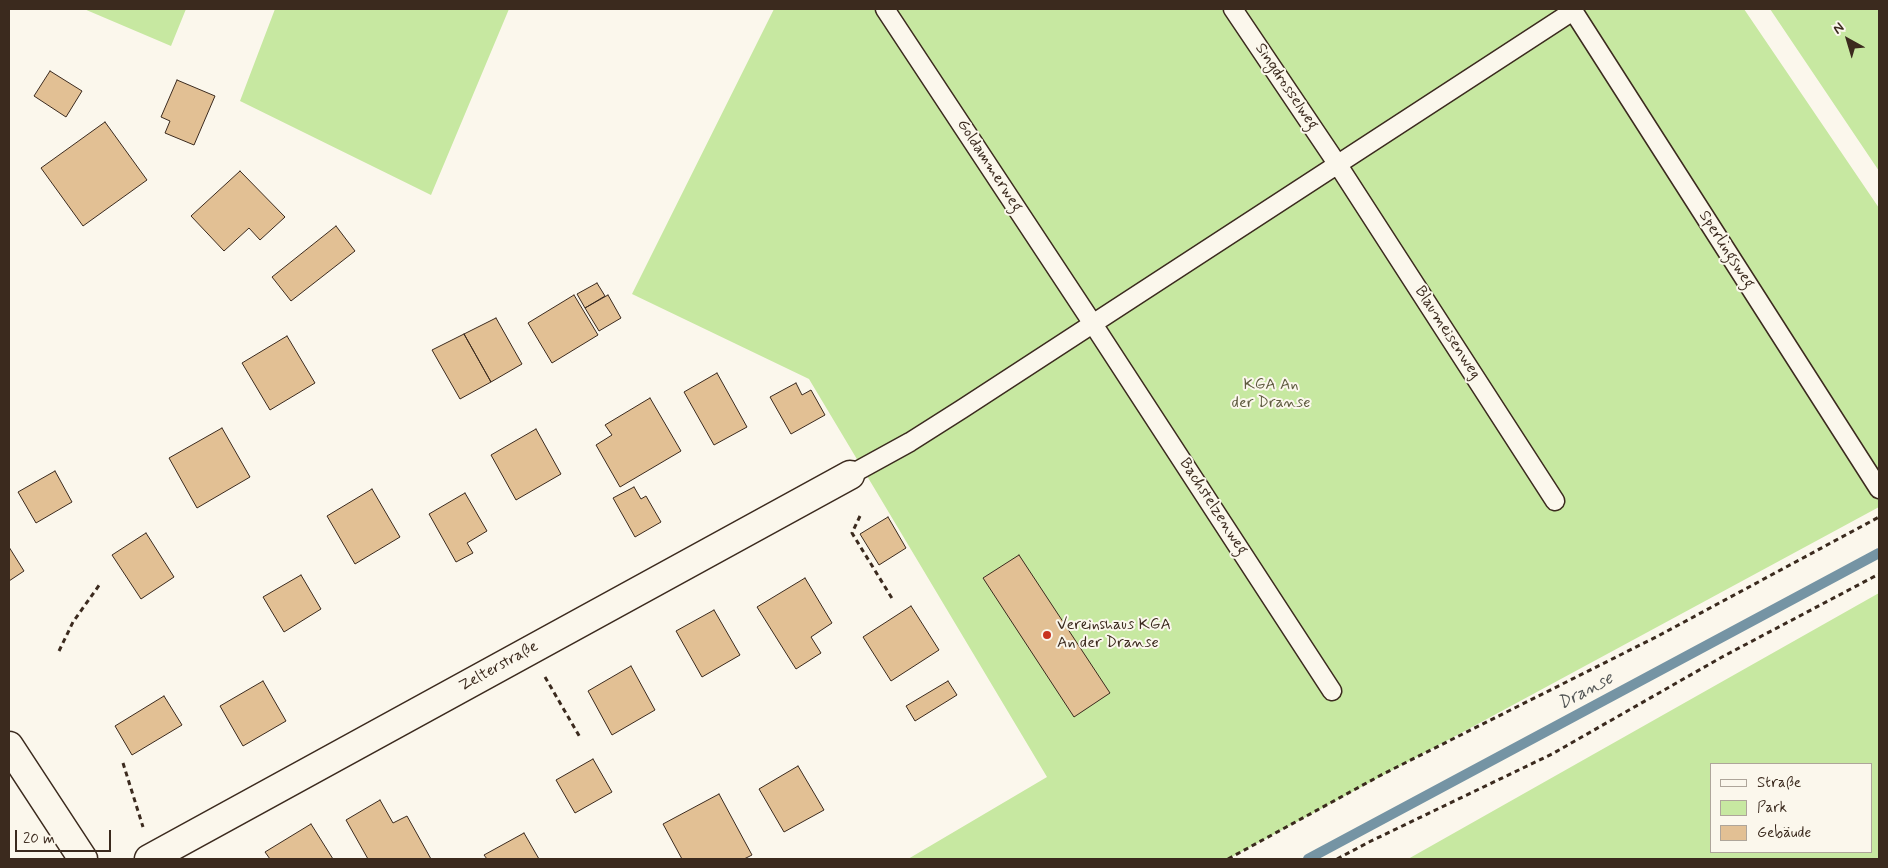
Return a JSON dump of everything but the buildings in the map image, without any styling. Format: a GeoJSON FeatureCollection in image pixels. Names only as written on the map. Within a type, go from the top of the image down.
{"type":"FeatureCollection","features":[{"type":"Feature","properties":{"kind":"street","name":"Zelterstraße"},"geometry":{"type":"LineString","coordinates":[[154,857],[850,476]]}},
{"type":"Feature","properties":{"kind":"street"},"geometry":{"type":"LineString","coordinates":[[9,746],[83,859]]}},
{"type":"Feature","properties":{"kind":"lane","name":"Goldammerweg"},"geometry":{"type":"LineString","coordinates":[[885,9],[1093,324]]}},
{"type":"Feature","properties":{"kind":"lane","name":"Singdrosselweg"},"geometry":{"type":"LineString","coordinates":[[1233,9],[1338,165]]}},
{"type":"Feature","properties":{"kind":"lane"},"geometry":{"type":"LineString","coordinates":[[850,476],[947,419],[1573,10]]}},
{"type":"Feature","properties":{"kind":"lane","name":"Sperlingsweg"},"geometry":{"type":"LineString","coordinates":[[1573,10],[1879,490]]}},
{"type":"Feature","properties":{"kind":"lane","name":"Blaumeisenweg"},"geometry":{"type":"LineString","coordinates":[[1338,165],[1554,501]]}},
{"type":"Feature","properties":{"kind":"lane","name":"Bachstelzenweg"},"geometry":{"type":"LineString","coordinates":[[1093,324],[1332,691]]}},
{"type":"Feature","properties":{"kind":"path"},"geometry":{"type":"LineString","coordinates":[[860,516],[852,533],[893,600]]}},
{"type":"Feature","properties":{"kind":"path"},"geometry":{"type":"LineString","coordinates":[[1228,859],[1383,774],[1658,636],[1879,517]]}},
{"type":"Feature","properties":{"kind":"path"},"geometry":{"type":"LineString","coordinates":[[1337,859],[1552,754],[1722,657],[1879,574]]}},
{"type":"Feature","properties":{"kind":"path"},"geometry":{"type":"LineString","coordinates":[[59,651],[73,622],[100,584]]}},
{"type":"Feature","properties":{"kind":"path"},"geometry":{"type":"LineString","coordinates":[[530,651],[581,739]]}},
{"type":"Feature","properties":{"kind":"path"},"geometry":{"type":"LineString","coordinates":[[123,763],[154,857]]}},
{"type":"Feature","properties":{"kind":"green space"},"geometry":{"type":"Polygon","coordinates":[[[84,9],[186,9],[171,46],[84,9]]]}},
{"type":"Feature","properties":{"kind":"green space"},"geometry":{"type":"Polygon","coordinates":[[[275,9],[509,9],[431,195],[240,101],[275,9]]]}},
{"type":"Feature","properties":{"kind":"green space","name":"KGA An der Dranse"},"geometry":{"type":"Polygon","coordinates":[[[774,9],[1744,9],[1879,208],[1879,507],[1228,859],[908,859],[1047,777],[809,379],[632,294],[774,9]]]}},
{"type":"Feature","properties":{"kind":"green space"},"geometry":{"type":"Polygon","coordinates":[[[1770,9],[1879,9],[1879,171],[1770,9]]]}},
{"type":"Feature","properties":{"kind":"green space"},"geometry":{"type":"Polygon","coordinates":[[[1879,593],[1879,859],[1408,859],[1879,593]]]}},
{"type":"Feature","properties":{"kind":"waterway","name":"Dranse"},"geometry":{"type":"LineString","coordinates":[[1308,859],[1879,553]]}},
{"type":"Feature","properties":{"kind":"place","name":"Vereinshaus KGA An der Dranse"},"geometry":{"type":"Point","coordinates":[1047,635]}}]}
